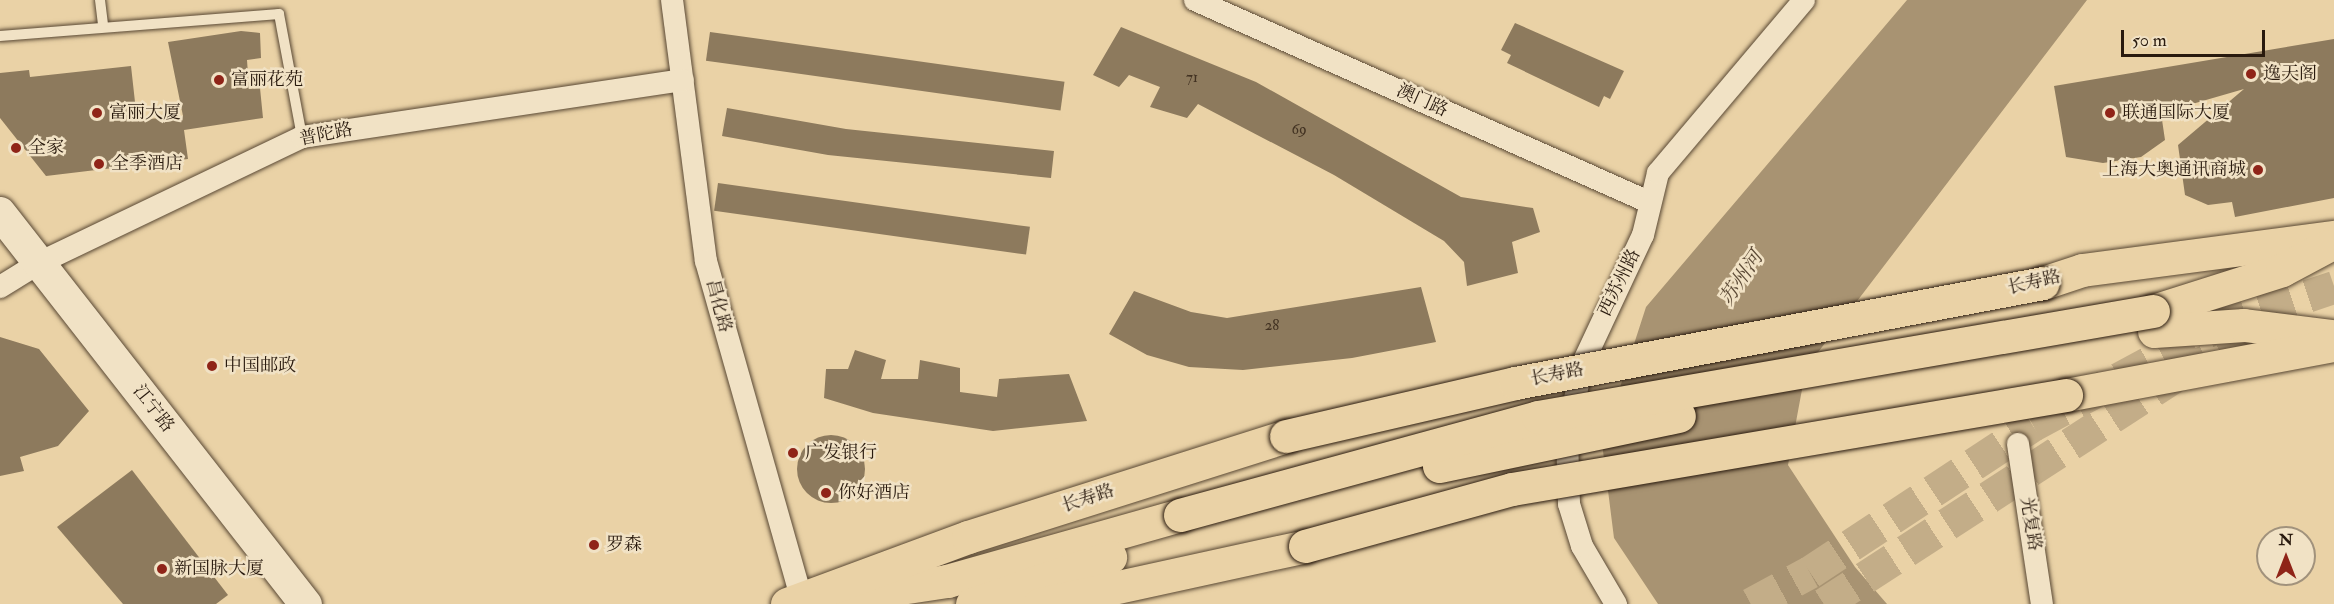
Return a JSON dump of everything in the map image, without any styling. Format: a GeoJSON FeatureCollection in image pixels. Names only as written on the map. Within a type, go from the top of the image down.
{"type":"FeatureCollection","features":[{"type":"Feature","properties":{"kind":"main road"},"geometry":{"type":"LineString","coordinates":[[0,192],[39,263]]}},
{"type":"Feature","properties":{"kind":"main road","name":"江宁路"},"geometry":{"type":"LineString","coordinates":[[0,213],[306,604]]}},
{"type":"Feature","properties":{"kind":"main road","name":"长寿路"},"geometry":{"type":"LineString","coordinates":[[797,603],[968,537],[1286,436],[1515,383],[2043,283],[2082,270],[2334,237]]}},
{"type":"Feature","properties":{"kind":"main road"},"geometry":{"type":"LineString","coordinates":[[797,603],[947,581],[1489,455],[2154,321],[2282,270],[2334,243]]}},
{"type":"Feature","properties":{"kind":"main road"},"geometry":{"type":"LineString","coordinates":[[2154,321],[2244,325],[2334,336]]}},
{"type":"Feature","properties":{"kind":"main road"},"geometry":{"type":"LineString","coordinates":[[1040,604],[1305,546],[1512,489],[2066,395],[2334,345]]}},
{"type":"Feature","properties":{"kind":"main road"},"geometry":{"type":"LineString","coordinates":[[972,604],[1094,562],[1183,526]]}},
{"type":"Feature","properties":{"kind":"street","name":"昌化路"},"geometry":{"type":"LineString","coordinates":[[672,0],[706,261],[797,603]]}},
{"type":"Feature","properties":{"kind":"street","name":"澳门路"},"geometry":{"type":"LineString","coordinates":[[1195,0],[1649,201]]}},
{"type":"Feature","properties":{"kind":"street","name":"西苏州路"},"geometry":{"type":"LineString","coordinates":[[1616,604],[1574,525],[1567,437],[1582,365],[1639,246],[1649,201],[1666,161],[1804,0]]}},
{"type":"Feature","properties":{"kind":"street","name":"普陀路"},"geometry":{"type":"LineString","coordinates":[[0,287],[39,263],[302,137],[683,80]]}},
{"type":"Feature","properties":{"kind":"street","name":"光复路"},"geometry":{"type":"LineString","coordinates":[[2018,444],[2042,604]]}},
{"type":"Feature","properties":{"kind":"lane"},"geometry":{"type":"LineString","coordinates":[[100,0],[103,24]]}},
{"type":"Feature","properties":{"kind":"lane"},"geometry":{"type":"LineString","coordinates":[[0,36],[103,24],[279,14],[302,137]]}},
{"type":"Feature","properties":{"kind":"water","name":"苏州河"},"geometry":{"type":"Polygon","coordinates":[[[1907,0],[2087,0],[1806,368],[1788,465],[1855,567],[1887,604],[1658,604],[1614,538],[1602,443],[1646,307],[1907,0]]]}},
{"type":"Feature","properties":{"kind":"building"},"geometry":{"type":"Polygon","coordinates":[[[1515,23],[1624,71],[1610,99],[1604,96],[1599,107],[1507,63],[1511,55],[1501,50],[1515,23]]]}},
{"type":"Feature","properties":{"kind":"building"},"geometry":{"type":"Polygon","coordinates":[[[1121,27],[1256,82],[1461,197],[1533,208],[1540,232],[1512,242],[1518,273],[1467,286],[1464,262],[1444,241],[1334,175],[1198,104],[1187,118],[1150,107],[1160,87],[1129,75],[1119,87],[1093,75],[1121,27]]]}},
{"type":"Feature","properties":{"kind":"building"},"geometry":{"type":"Polygon","coordinates":[[[241,31],[260,33],[261,58],[247,60],[249,89],[260,88],[263,118],[184,130],[188,159],[46,176],[0,118],[0,73],[29,70],[30,77],[131,66],[137,120],[183,116],[168,42],[241,31]]]}},
{"type":"Feature","properties":{"kind":"building"},"geometry":{"type":"Polygon","coordinates":[[[710,32],[1065,82],[1060,111],[706,61],[710,32]]]}},
{"type":"Feature","properties":{"kind":"building"},"geometry":{"type":"Polygon","coordinates":[[[2334,39],[2334,198],[2235,217],[2232,202],[2208,205],[2185,195],[2178,145],[2244,89],[2161,113],[2165,140],[2141,157],[2103,163],[2066,157],[2054,86],[2334,39]]]}},
{"type":"Feature","properties":{"kind":"building"},"geometry":{"type":"Polygon","coordinates":[[[727,108],[846,129],[1054,151],[1051,178],[828,155],[722,136],[727,108]]]}},
{"type":"Feature","properties":{"kind":"building"},"geometry":{"type":"Polygon","coordinates":[[[718,183],[1030,227],[1026,255],[714,211],[718,183]]]}},
{"type":"Feature","properties":{"kind":"building"},"geometry":{"type":"Polygon","coordinates":[[[1421,287],[1436,342],[1352,358],[1243,370],[1189,367],[1147,355],[1109,334],[1134,291],[1191,312],[1227,318],[1421,287]]]}},
{"type":"Feature","properties":{"kind":"building"},"geometry":{"type":"Polygon","coordinates":[[[0,337],[39,349],[89,411],[58,446],[20,457],[24,471],[0,476],[0,337]]]}},
{"type":"Feature","properties":{"kind":"building"},"geometry":{"type":"Polygon","coordinates":[[[855,350],[886,360],[881,379],[918,379],[920,360],[960,368],[960,392],[997,397],[999,379],[1069,374],[1087,421],[993,431],[873,413],[824,398],[826,369],[848,369],[855,350]]]}},
{"type":"Feature","properties":{"kind":"building"},"geometry":{"type":"Polygon","coordinates":[[[831,435],[844,438],[855,445],[862,456],[865,469],[862,482],[855,493],[844,500],[831,503],[818,500],[807,493],[800,482],[797,469],[800,456],[807,445],[818,438],[831,435]]]}},
{"type":"Feature","properties":{"kind":"building"},"geometry":{"type":"Polygon","coordinates":[[[132,470],[228,595],[216,604],[123,604],[57,527],[132,470]]]}},
{"type":"Feature","properties":{"kind":"tunnel"},"geometry":{"type":"LineString","coordinates":[[1751,604],[1810,572],[2033,425],[2215,327],[2334,287]]}},
{"type":"Feature","properties":{"kind":"tunnel"},"geometry":{"type":"LineString","coordinates":[[1824,604],[2177,375],[2282,324]]}},
{"type":"Feature","properties":{"kind":"place","name":"逸天阁"},"geometry":{"type":"Point","coordinates":[2251,74]}},
{"type":"Feature","properties":{"kind":"place","name":"富丽花苑"},"geometry":{"type":"Point","coordinates":[219,80]}},
{"type":"Feature","properties":{"kind":"place","name":"富丽大厦"},"geometry":{"type":"Point","coordinates":[97,113]}},
{"type":"Feature","properties":{"kind":"place","name":"联通国际大厦"},"geometry":{"type":"Point","coordinates":[2110,113]}},
{"type":"Feature","properties":{"kind":"place","name":"全家"},"geometry":{"type":"Point","coordinates":[16,148]}},
{"type":"Feature","properties":{"kind":"place","name":"全季酒店"},"geometry":{"type":"Point","coordinates":[99,164]}},
{"type":"Feature","properties":{"kind":"place","name":"上海大奥通讯商城"},"geometry":{"type":"Point","coordinates":[2258,170]}},
{"type":"Feature","properties":{"kind":"place","name":"中国邮政"},"geometry":{"type":"Point","coordinates":[212,366]}},
{"type":"Feature","properties":{"kind":"place","name":"广发银行"},"geometry":{"type":"Point","coordinates":[793,453]}},
{"type":"Feature","properties":{"kind":"place","name":"你好酒店"},"geometry":{"type":"Point","coordinates":[826,493]}},
{"type":"Feature","properties":{"kind":"place","name":"罗森"},"geometry":{"type":"Point","coordinates":[594,545]}},
{"type":"Feature","properties":{"kind":"place","name":"新国脉大厦"},"geometry":{"type":"Point","coordinates":[162,569]}}]}
